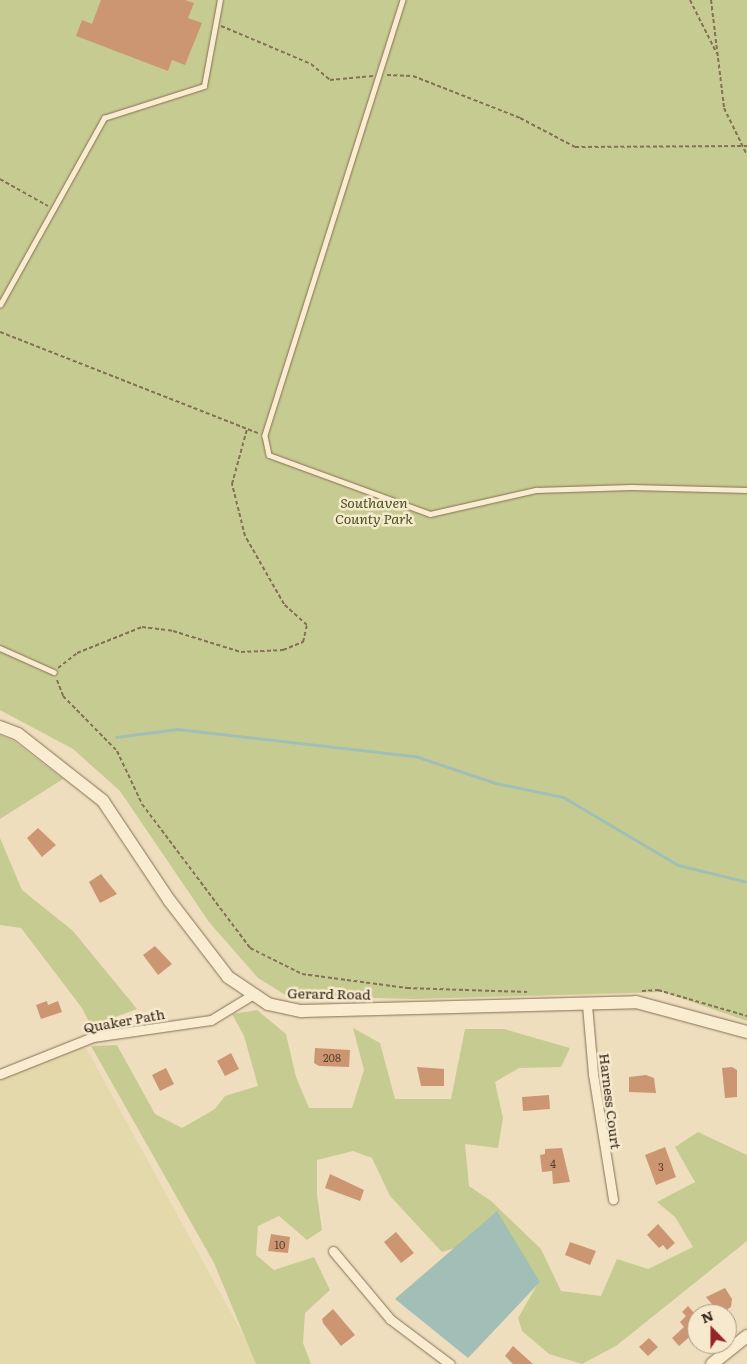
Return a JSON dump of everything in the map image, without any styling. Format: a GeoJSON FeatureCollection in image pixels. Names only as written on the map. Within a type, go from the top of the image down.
{"type":"FeatureCollection","features":[{"type":"Feature","properties":{"kind":"street","name":"Gerard Road"},"geometry":{"type":"LineString","coordinates":[[0,727],[18,734],[103,801],[168,900],[228,976],[252,995],[284,1009],[302,1011],[651,1004],[747,1032]]}},
{"type":"Feature","properties":{"kind":"street","name":"Quaker Path"},"geometry":{"type":"LineString","coordinates":[[0,1074],[93,1037],[211,1020],[252,995]]}},
{"type":"Feature","properties":{"kind":"street","name":"Harness Court"},"geometry":{"type":"LineString","coordinates":[[587,1005],[596,1103],[613,1199]]}},
{"type":"Feature","properties":{"kind":"street"},"geometry":{"type":"LineString","coordinates":[[333,1251],[390,1318],[450,1364]]}},
{"type":"Feature","properties":{"kind":"street"},"geometry":{"type":"LineString","coordinates":[[712,1364],[747,1336]]}},
{"type":"Feature","properties":{"kind":"lane"},"geometry":{"type":"LineString","coordinates":[[0,305],[104,118],[204,86],[220,0]]}},
{"type":"Feature","properties":{"kind":"lane"},"geometry":{"type":"LineString","coordinates":[[402,0],[265,436],[269,455],[430,514],[536,490],[631,487],[747,490]]}},
{"type":"Feature","properties":{"kind":"lane"},"geometry":{"type":"LineString","coordinates":[[0,648],[54,672]]}},
{"type":"Feature","properties":{"kind":"path"},"geometry":{"type":"LineString","coordinates":[[690,0],[718,56]]}},
{"type":"Feature","properties":{"kind":"path"},"geometry":{"type":"LineString","coordinates":[[711,0],[724,108],[747,155]]}},
{"type":"Feature","properties":{"kind":"path"},"geometry":{"type":"LineString","coordinates":[[216,24],[312,64],[330,80],[379,75],[413,76],[520,118],[575,147],[747,146]]}},
{"type":"Feature","properties":{"kind":"path"},"geometry":{"type":"LineString","coordinates":[[0,179],[53,209]]}},
{"type":"Feature","properties":{"kind":"path"},"geometry":{"type":"LineString","coordinates":[[0,332],[265,436]]}},
{"type":"Feature","properties":{"kind":"path"},"geometry":{"type":"LineString","coordinates":[[247,429],[232,484],[245,536],[284,604],[307,625],[303,642],[283,650],[241,652],[173,631],[142,627],[76,653],[54,672],[63,696],[118,751],[142,804],[250,948],[302,974],[407,988],[533,992]]}},
{"type":"Feature","properties":{"kind":"path"},"geometry":{"type":"LineString","coordinates":[[639,991],[658,990],[747,1016]]}},
{"type":"Feature","properties":{"kind":"shaded area"},"geometry":{"type":"Polygon","coordinates":[[[85,1046],[259,1364],[0,1364],[0,1076],[85,1046]]]}},
{"type":"Feature","properties":{"kind":"green space","name":"Southaven County Park"},"geometry":{"type":"Polygon","coordinates":[[[0,0],[747,0],[747,1021],[663,992],[415,999],[287,996],[258,978],[209,922],[120,791],[73,749],[0,710],[0,0]]]}},
{"type":"Feature","properties":{"kind":"green space"},"geometry":{"type":"Polygon","coordinates":[[[0,735],[14,741],[63,779],[0,819],[0,735]]]}},
{"type":"Feature","properties":{"kind":"green space"},"geometry":{"type":"Polygon","coordinates":[[[0,838],[22,890],[73,931],[137,1009],[91,1026],[82,1008],[21,928],[0,925],[0,838]]]}},
{"type":"Feature","properties":{"kind":"green space"},"geometry":{"type":"Polygon","coordinates":[[[257,1010],[286,1034],[296,1077],[309,1108],[352,1108],[364,1070],[353,1028],[380,1043],[395,1099],[451,1099],[465,1029],[504,1029],[570,1048],[561,1067],[519,1068],[495,1082],[503,1118],[498,1148],[465,1144],[469,1186],[491,1201],[541,1249],[561,1291],[601,1296],[617,1259],[648,1269],[693,1247],[675,1217],[657,1202],[695,1182],[675,1147],[698,1132],[747,1155],[747,1241],[616,1346],[582,1364],[549,1354],[522,1331],[518,1318],[537,1285],[464,1245],[442,1252],[390,1196],[372,1158],[353,1151],[317,1160],[317,1195],[322,1230],[307,1240],[279,1216],[258,1226],[256,1255],[274,1270],[314,1257],[330,1290],[305,1313],[303,1343],[311,1364],[256,1364],[214,1263],[91,1046],[117,1045],[155,1114],[182,1128],[215,1109],[225,1096],[258,1086],[244,1036],[232,1014],[257,1010]]]}},
{"type":"Feature","properties":{"kind":"water"},"geometry":{"type":"Polygon","coordinates":[[[497,1211],[540,1282],[468,1358],[395,1299],[497,1211]]]}},
{"type":"Feature","properties":{"kind":"building"},"geometry":{"type":"Polygon","coordinates":[[[101,0],[185,0],[194,3],[188,18],[202,23],[185,65],[172,60],[168,71],[76,36],[82,20],[92,24],[101,0]]]}},
{"type":"Feature","properties":{"kind":"building"},"geometry":{"type":"Polygon","coordinates":[[[38,828],[56,845],[42,857],[27,838],[38,828]]]}},
{"type":"Feature","properties":{"kind":"building"},"geometry":{"type":"Polygon","coordinates":[[[101,874],[117,894],[100,903],[89,882],[101,874]]]}},
{"type":"Feature","properties":{"kind":"building"},"geometry":{"type":"Polygon","coordinates":[[[155,946],[172,964],[158,975],[143,955],[155,946]]]}},
{"type":"Feature","properties":{"kind":"building"},"geometry":{"type":"Polygon","coordinates":[[[47,1001],[48,1005],[58,1001],[62,1012],[41,1019],[36,1005],[47,1001]]]}},
{"type":"Feature","properties":{"kind":"building"},"geometry":{"type":"Polygon","coordinates":[[[315,1048],[350,1050],[349,1067],[319,1066],[314,1063],[315,1048]]]}},
{"type":"Feature","properties":{"kind":"building"},"geometry":{"type":"Polygon","coordinates":[[[231,1053],[239,1069],[225,1076],[217,1061],[231,1053]]]}},
{"type":"Feature","properties":{"kind":"building"},"geometry":{"type":"Polygon","coordinates":[[[417,1067],[444,1069],[444,1086],[421,1086],[417,1067]]]}},
{"type":"Feature","properties":{"kind":"building"},"geometry":{"type":"Polygon","coordinates":[[[732,1067],[737,1070],[737,1097],[725,1098],[722,1068],[732,1067]]]}},
{"type":"Feature","properties":{"kind":"building"},"geometry":{"type":"Polygon","coordinates":[[[166,1068],[174,1084],[160,1091],[152,1075],[166,1068]]]}},
{"type":"Feature","properties":{"kind":"building"},"geometry":{"type":"Polygon","coordinates":[[[646,1075],[654,1078],[656,1093],[629,1092],[629,1077],[646,1075]]]}},
{"type":"Feature","properties":{"kind":"building"},"geometry":{"type":"Polygon","coordinates":[[[549,1095],[550,1109],[523,1111],[522,1097],[549,1095]]]}},
{"type":"Feature","properties":{"kind":"building"},"geometry":{"type":"Polygon","coordinates":[[[665,1147],[676,1177],[656,1185],[645,1155],[665,1147]]]}},
{"type":"Feature","properties":{"kind":"building"},"geometry":{"type":"Polygon","coordinates":[[[562,1148],[570,1182],[553,1184],[552,1171],[542,1172],[540,1155],[545,1154],[545,1149],[562,1148]]]}},
{"type":"Feature","properties":{"kind":"building"},"geometry":{"type":"Polygon","coordinates":[[[330,1174],[364,1190],[360,1201],[325,1188],[330,1174]]]}},
{"type":"Feature","properties":{"kind":"building"},"geometry":{"type":"Polygon","coordinates":[[[658,1224],[675,1243],[667,1250],[663,1245],[659,1248],[647,1235],[658,1224]]]}},
{"type":"Feature","properties":{"kind":"building"},"geometry":{"type":"Polygon","coordinates":[[[396,1232],[414,1253],[401,1263],[384,1242],[396,1232]]]}},
{"type":"Feature","properties":{"kind":"building"},"geometry":{"type":"Polygon","coordinates":[[[271,1234],[290,1237],[288,1253],[268,1251],[271,1234]]]}},
{"type":"Feature","properties":{"kind":"building"},"geometry":{"type":"Polygon","coordinates":[[[570,1242],[596,1251],[590,1265],[565,1255],[570,1242]]]}},
{"type":"Feature","properties":{"kind":"building"},"geometry":{"type":"Polygon","coordinates":[[[725,1288],[732,1299],[731,1304],[712,1304],[706,1297],[725,1288]]]}},
{"type":"Feature","properties":{"kind":"building"},"geometry":{"type":"Polygon","coordinates":[[[687,1307],[687,1339],[679,1346],[672,1338],[684,1327],[680,1322],[686,1316],[682,1312],[687,1307]]]}},
{"type":"Feature","properties":{"kind":"building"},"geometry":{"type":"Polygon","coordinates":[[[333,1309],[355,1335],[341,1346],[322,1319],[333,1309]]]}},
{"type":"Feature","properties":{"kind":"building"},"geometry":{"type":"Polygon","coordinates":[[[649,1338],[658,1347],[648,1356],[639,1347],[649,1338]]]}},
{"type":"Feature","properties":{"kind":"building"},"geometry":{"type":"Polygon","coordinates":[[[513,1346],[533,1364],[513,1364],[505,1356],[513,1346]]]}},
{"type":"Feature","properties":{"kind":"waterway"},"geometry":{"type":"LineString","coordinates":[[116,737],[177,729],[415,756],[495,783],[563,797],[678,865],[747,882]]}}]}
